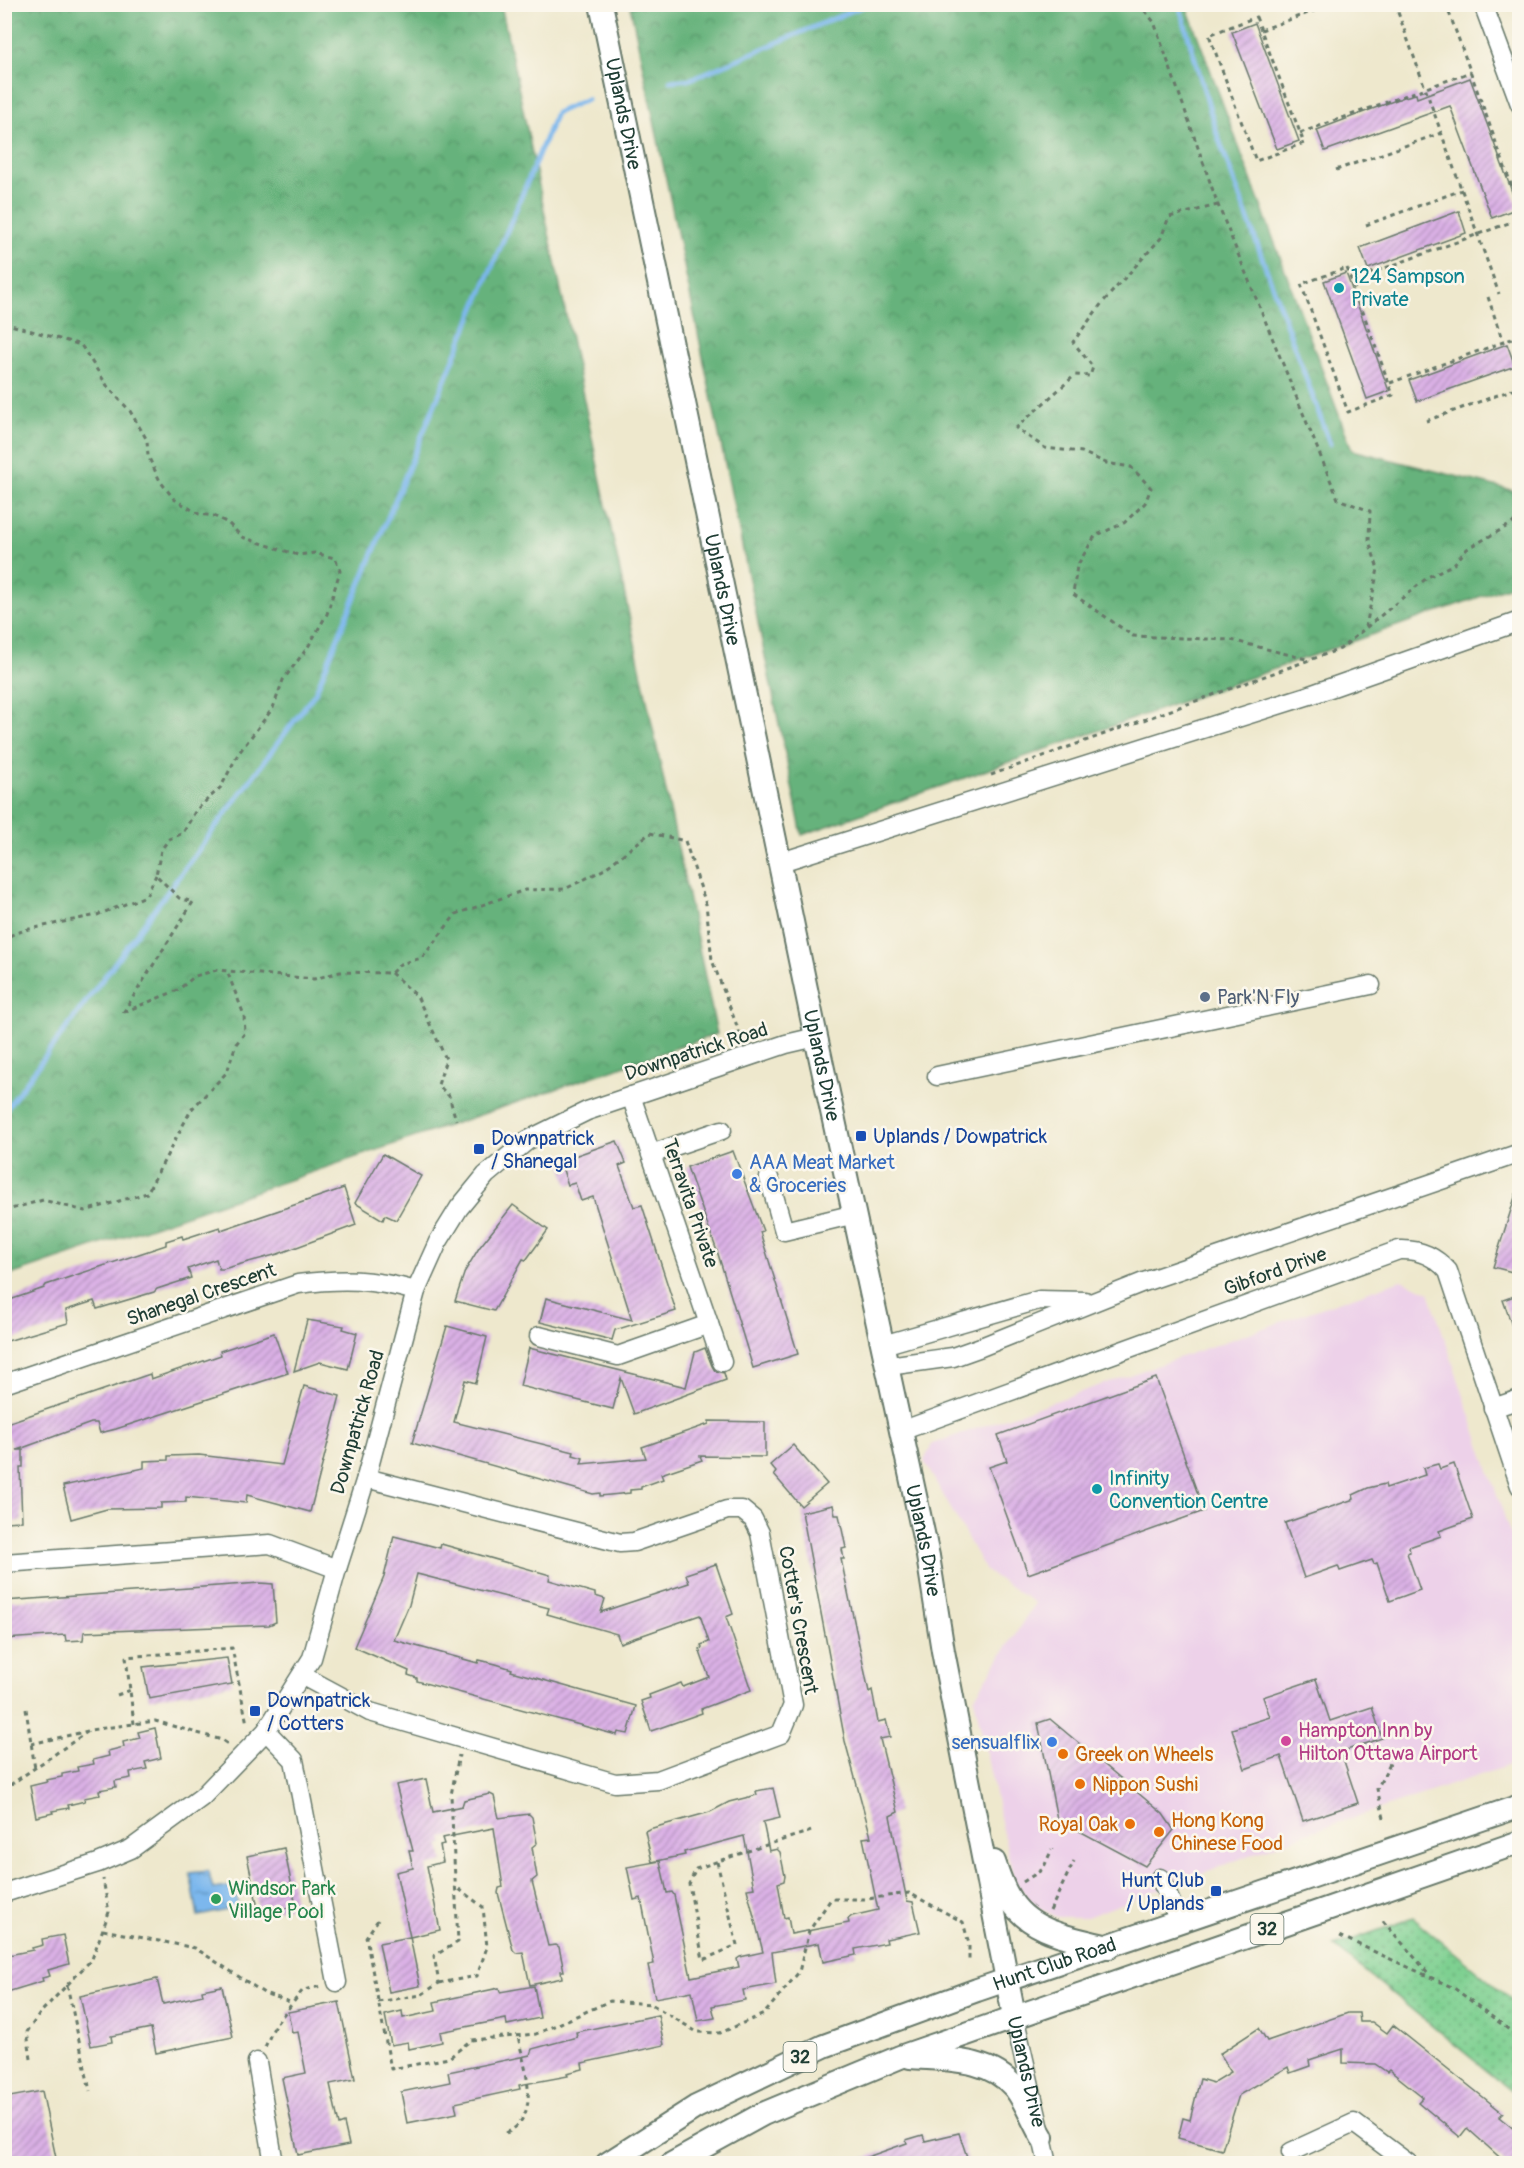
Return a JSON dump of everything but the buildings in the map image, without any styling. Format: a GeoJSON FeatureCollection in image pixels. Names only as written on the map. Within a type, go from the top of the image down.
{"type":"FeatureCollection","features":[{"type":"Feature","properties":{"kind":"main road","name":"Uplands Drive"},"geometry":{"type":"LineString","coordinates":[[601,4],[816,1037],[928,1556],[942,1651],[978,1824],[1014,2016]]}},
{"type":"Feature","properties":{"kind":"main road","name":"Hunt Club Road"},"geometry":{"type":"LineString","coordinates":[[607,2163],[696,2107],[824,2046],[1520,1806]]}},
{"type":"Feature","properties":{"kind":"main road"},"geometry":{"type":"LineString","coordinates":[[978,1824],[1008,1898],[1028,1919],[1049,1932],[1109,1947]]}},
{"type":"Feature","properties":{"kind":"main road","name":"Hunt Club Road"},"geometry":{"type":"LineString","coordinates":[[672,2163],[763,2114],[900,2057],[1520,1842]]}},
{"type":"Feature","properties":{"kind":"main road"},"geometry":{"type":"LineString","coordinates":[[900,2057],[975,2062],[998,2073],[1016,2090],[1042,2137]]}},
{"type":"Feature","properties":{"kind":"street"},"geometry":{"type":"LineString","coordinates":[[1483,4],[1520,104]]}},
{"type":"Feature","properties":{"kind":"street"},"geometry":{"type":"LineString","coordinates":[[781,862],[1310,695],[1520,621]]}},
{"type":"Feature","properties":{"kind":"street"},"geometry":{"type":"LineString","coordinates":[[937,1076],[1371,985]]}},
{"type":"Feature","properties":{"kind":"street","name":"Downpatrick Road"},"geometry":{"type":"LineString","coordinates":[[4,1893],[98,1863],[131,1849],[202,1797],[266,1731],[303,1676],[312,1658],[336,1569],[366,1478],[416,1292],[438,1242],[459,1208],[506,1156],[554,1126],[631,1096],[816,1037]]}},
{"type":"Feature","properties":{"kind":"street","name":"Terravita Private"},"geometry":{"type":"LineString","coordinates":[[631,1096],[722,1362]]}},
{"type":"Feature","properties":{"kind":"street"},"geometry":{"type":"LineString","coordinates":[[651,1154],[722,1130]]}},
{"type":"Feature","properties":{"kind":"street"},"geometry":{"type":"LineString","coordinates":[[885,1355],[953,1357],[1094,1301],[1520,1153]]}},
{"type":"Feature","properties":{"kind":"street"},"geometry":{"type":"LineString","coordinates":[[769,1178],[784,1231],[855,1214]]}},
{"type":"Feature","properties":{"kind":"street","name":"Gibford Drive"},"geometry":{"type":"LineString","coordinates":[[901,1431],[1398,1250],[1410,1249],[1437,1261],[1448,1271],[1520,1486]]}},
{"type":"Feature","properties":{"kind":"street","name":"Shanegal Crescent"},"geometry":{"type":"LineString","coordinates":[[4,1384],[298,1284],[339,1279],[384,1282],[416,1292]]}},
{"type":"Feature","properties":{"kind":"street"},"geometry":{"type":"LineString","coordinates":[[885,1355],[1039,1300],[1094,1301]]}},
{"type":"Feature","properties":{"kind":"street"},"geometry":{"type":"LineString","coordinates":[[539,1336],[618,1356],[709,1324]]}},
{"type":"Feature","properties":{"kind":"street"},"geometry":{"type":"LineString","coordinates":[[1493,1408],[1520,1399]]}},
{"type":"Feature","properties":{"kind":"street","name":"Cotter's Crescent"},"geometry":{"type":"LineString","coordinates":[[303,1676],[370,1712],[615,1783],[658,1780],[781,1734],[793,1705],[760,1533],[753,1519],[742,1510],[727,1510],[634,1542],[620,1543],[366,1478]]}},
{"type":"Feature","properties":{"kind":"street"},"geometry":{"type":"LineString","coordinates":[[4,1563],[270,1544],[336,1569]]}},
{"type":"Feature","properties":{"kind":"street"},"geometry":{"type":"LineString","coordinates":[[266,1731],[294,1760],[337,1982]]}},
{"type":"Feature","properties":{"kind":"street"},"geometry":{"type":"LineString","coordinates":[[1160,1878],[1180,1922]]}},
{"type":"Feature","properties":{"kind":"street","name":"Uplands Drive"},"geometry":{"type":"LineString","coordinates":[[1014,2016],[1048,2163]]}},
{"type":"Feature","properties":{"kind":"street"},"geometry":{"type":"LineString","coordinates":[[257,2062],[274,2163]]}},
{"type":"Feature","properties":{"kind":"street"},"geometry":{"type":"LineString","coordinates":[[1291,2152],[1354,2122],[1409,2163]]}},
{"type":"Feature","properties":{"kind":"path"},"geometry":{"type":"LineString","coordinates":[[1139,4],[1154,22],[1218,205],[1338,499],[1370,511],[1369,541],[1378,569],[1366,628]]}},
{"type":"Feature","properties":{"kind":"path"},"geometry":{"type":"LineString","coordinates":[[1261,30],[1333,4]]}},
{"type":"Feature","properties":{"kind":"path"},"geometry":{"type":"LineString","coordinates":[[1395,4],[1499,294]]}},
{"type":"Feature","properties":{"kind":"path"},"geometry":{"type":"LineString","coordinates":[[1446,4],[1520,209]]}},
{"type":"Feature","properties":{"kind":"path"},"geometry":{"type":"LineString","coordinates":[[1256,17],[1300,133],[1304,143],[1256,161],[1209,35],[1256,17]]}},
{"type":"Feature","properties":{"kind":"path"},"geometry":{"type":"LineString","coordinates":[[1300,133],[1471,72]]}},
{"type":"Feature","properties":{"kind":"path"},"geometry":{"type":"LineString","coordinates":[[1336,170],[1441,133]]}},
{"type":"Feature","properties":{"kind":"path"},"geometry":{"type":"LineString","coordinates":[[1366,225],[1462,190]]}},
{"type":"Feature","properties":{"kind":"path"},"geometry":{"type":"LineString","coordinates":[[1218,205],[1169,217],[1161,238],[1102,303],[1073,342],[1093,367],[1090,376],[1075,375],[1016,428],[1045,448],[1082,452],[1106,464],[1131,467],[1150,488],[1145,503],[1124,523],[1095,536],[1077,566],[1073,594],[1133,636],[1231,640],[1310,660]]}},
{"type":"Feature","properties":{"kind":"path"},"geometry":{"type":"LineString","coordinates":[[1352,280],[1520,219]]}},
{"type":"Feature","properties":{"kind":"path"},"geometry":{"type":"LineString","coordinates":[[1347,268],[1390,383],[1393,395],[1347,412],[1301,285],[1347,268]]}},
{"type":"Feature","properties":{"kind":"path"},"geometry":{"type":"LineString","coordinates":[[1488,297],[1503,342]]}},
{"type":"Feature","properties":{"kind":"path"},"geometry":{"type":"LineString","coordinates":[[4,323],[81,345],[108,387],[130,411],[147,440],[148,456],[160,482],[174,499],[200,513],[214,516],[228,523],[242,537],[298,555],[314,553],[334,558],[340,571],[327,614],[308,647],[284,680],[273,708],[238,754],[221,787],[196,810],[183,833],[169,839],[161,850],[156,875],[146,896],[97,915],[25,930],[6,937],[4,942]]}},
{"type":"Feature","properties":{"kind":"path"},"geometry":{"type":"LineString","coordinates":[[1390,383],[1520,336]]}},
{"type":"Feature","properties":{"kind":"path"},"geometry":{"type":"LineString","coordinates":[[1514,338],[1520,352]]}},
{"type":"Feature","properties":{"kind":"path"},"geometry":{"type":"LineString","coordinates":[[1426,421],[1520,387]]}},
{"type":"Feature","properties":{"kind":"path"},"geometry":{"type":"LineString","coordinates":[[988,776],[1340,649],[1428,577],[1454,564],[1467,549],[1513,523],[1520,513]]}},
{"type":"Feature","properties":{"kind":"path"},"geometry":{"type":"LineString","coordinates":[[391,973],[400,964],[422,957],[456,914],[525,890],[565,889],[603,870],[650,833],[685,841],[706,904],[712,960],[740,1034]]}},
{"type":"Feature","properties":{"kind":"path"},"geometry":{"type":"LineString","coordinates":[[156,875],[180,898],[193,902],[123,1013],[178,990],[195,976],[217,970],[314,979],[340,972],[391,973],[417,996],[446,1059],[438,1085],[449,1096],[456,1120]]}},
{"type":"Feature","properties":{"kind":"path"},"geometry":{"type":"LineString","coordinates":[[4,1211],[43,1200],[85,1211],[147,1193],[191,1110],[227,1072],[236,1044],[245,1033],[244,1015],[227,971]]}},
{"type":"Feature","properties":{"kind":"path"},"geometry":{"type":"LineString","coordinates":[[134,1724],[126,1658],[232,1648],[249,1751]]}},
{"type":"Feature","properties":{"kind":"path"},"geometry":{"type":"LineString","coordinates":[[117,1695],[131,1690]]}},
{"type":"Feature","properties":{"kind":"path"},"geometry":{"type":"LineString","coordinates":[[26,1709],[35,1769]]}},
{"type":"Feature","properties":{"kind":"path"},"geometry":{"type":"LineString","coordinates":[[31,1744],[90,1730],[155,1721],[222,1740],[249,1751]]}},
{"type":"Feature","properties":{"kind":"path"},"geometry":{"type":"LineString","coordinates":[[4,1791],[90,1730]]}},
{"type":"Feature","properties":{"kind":"path"},"geometry":{"type":"LineString","coordinates":[[439,1983],[434,1956],[458,1942],[452,1795],[462,1739]]}},
{"type":"Feature","properties":{"kind":"path"},"geometry":{"type":"LineString","coordinates":[[1384,1818],[1377,1789],[1392,1757]]}},
{"type":"Feature","properties":{"kind":"path"},"geometry":{"type":"LineString","coordinates":[[717,1862],[737,1945],[703,1960],[689,1884],[696,1869],[717,1862],[815,1830]]}},
{"type":"Feature","properties":{"kind":"path"},"geometry":{"type":"LineString","coordinates":[[1014,1888],[1043,1869],[1052,1849]]}},
{"type":"Feature","properties":{"kind":"path"},"geometry":{"type":"LineString","coordinates":[[1047,1917],[1074,1861]]}},
{"type":"Feature","properties":{"kind":"path"},"geometry":{"type":"LineString","coordinates":[[31,2060],[27,2032],[92,1959],[103,1930],[109,1912],[98,1863]]}},
{"type":"Feature","properties":{"kind":"path"},"geometry":{"type":"LineString","coordinates":[[378,2002],[421,1995],[439,1983],[477,1976],[487,1947],[483,1907],[455,1886]]}},
{"type":"Feature","properties":{"kind":"path"},"geometry":{"type":"LineString","coordinates":[[378,1920],[366,1937],[391,2069],[449,2058],[471,2040],[536,2034],[610,2001],[651,2004],[697,2032],[720,2033],[764,2014],[799,1972],[809,1931],[831,1899],[867,1899],[909,1893],[963,1922],[969,1944],[969,1961]]}},
{"type":"Feature","properties":{"kind":"path"},"geometry":{"type":"LineString","coordinates":[[1383,1921],[1430,1975]]}},
{"type":"Feature","properties":{"kind":"path"},"geometry":{"type":"LineString","coordinates":[[103,1930],[195,1948],[264,1993],[293,2003]]}},
{"type":"Feature","properties":{"kind":"path"},"geometry":{"type":"LineString","coordinates":[[1340,1936],[1430,1975],[1454,1988],[1520,2038]]}},
{"type":"Feature","properties":{"kind":"path"},"geometry":{"type":"LineString","coordinates":[[257,2062],[275,2025],[303,1990],[337,1982]]}},
{"type":"Feature","properties":{"kind":"path"},"geometry":{"type":"LineString","coordinates":[[67,1985],[90,2091]]}},
{"type":"Feature","properties":{"kind":"path"},"geometry":{"type":"LineString","coordinates":[[506,2133],[518,2128],[530,2104],[518,2036]]}},
{"type":"Feature","properties":{"kind":"shaded area"},"geometry":{"type":"Polygon","coordinates":[[[1401,1280],[1429,1292],[1519,1560],[1519,1762],[1308,1833],[1087,1917],[1056,1917],[1034,1905],[1014,1881],[974,1698],[1035,1603],[986,1571],[924,1461],[932,1444],[1401,1280]]]}},
{"type":"Feature","properties":{"kind":"green space"},"geometry":{"type":"Polygon","coordinates":[[[4,5],[501,5],[717,1034],[5,1277],[4,5]]]}},
{"type":"Feature","properties":{"kind":"green space"},"geometry":{"type":"Polygon","coordinates":[[[630,5],[1186,5],[1352,450],[1519,492],[1519,583],[802,835],[630,5]]]}},
{"type":"Feature","properties":{"kind":"green space"},"geometry":{"type":"Polygon","coordinates":[[[1413,1918],[1519,2006],[1519,2097],[1334,1946],[1413,1918]]]}},
{"type":"Feature","properties":{"kind":"water","name":"Windsor Park Village Pool"},"geometry":{"type":"Polygon","coordinates":[[[208,1871],[213,1889],[235,1886],[238,1908],[198,1916],[190,1873],[208,1871]]]}},
{"type":"Feature","properties":{"kind":"waterway"},"geometry":{"type":"LineString","coordinates":[[670,81],[691,79],[868,4]]}},
{"type":"Feature","properties":{"kind":"waterway"},"geometry":{"type":"LineString","coordinates":[[1179,4],[1217,134],[1330,444]]}},
{"type":"Feature","properties":{"kind":"waterway"},"geometry":{"type":"LineString","coordinates":[[4,1112],[315,693],[556,113],[587,99]]}},
{"type":"Feature","properties":{"kind":"place","name":"124 Sampson Private"},"geometry":{"type":"Point","coordinates":[1339,288]}},
{"type":"Feature","properties":{"kind":"place","name":"Park'N Fly"},"geometry":{"type":"Point","coordinates":[1205,997]}},
{"type":"Feature","properties":{"kind":"place","name":"Uplands / Dowpatrick"},"geometry":{"type":"Point","coordinates":[861,1136]}},
{"type":"Feature","properties":{"kind":"place","name":"Downpatrick / Shanegal"},"geometry":{"type":"Point","coordinates":[479,1149]}},
{"type":"Feature","properties":{"kind":"place","name":"AAA Meat Market & Groceries"},"geometry":{"type":"Point","coordinates":[737,1174]}},
{"type":"Feature","properties":{"kind":"place","name":"Infinity Convention Centre"},"geometry":{"type":"Point","coordinates":[1097,1489]}},
{"type":"Feature","properties":{"kind":"place","name":"Downpatrick / Cotters"},"geometry":{"type":"Point","coordinates":[255,1711]}},
{"type":"Feature","properties":{"kind":"place","name":"Hampton Inn by Hilton Ottawa Airport"},"geometry":{"type":"Point","coordinates":[1286,1741]}},
{"type":"Feature","properties":{"kind":"place","name":"sensualflix"},"geometry":{"type":"Point","coordinates":[1052,1742]}},
{"type":"Feature","properties":{"kind":"place","name":"Greek on Wheels"},"geometry":{"type":"Point","coordinates":[1063,1754]}},
{"type":"Feature","properties":{"kind":"place","name":"Nippon Sushi"},"geometry":{"type":"Point","coordinates":[1080,1784]}},
{"type":"Feature","properties":{"kind":"place","name":"Royal Oak"},"geometry":{"type":"Point","coordinates":[1130,1824]}},
{"type":"Feature","properties":{"kind":"place","name":"Hong Kong Chinese Food"},"geometry":{"type":"Point","coordinates":[1159,1832]}},
{"type":"Feature","properties":{"kind":"place","name":"Hunt Club / Uplands"},"geometry":{"type":"Point","coordinates":[1216,1891]}},
{"type":"Feature","properties":{"kind":"place","name":"Windsor Park Village Pool"},"geometry":{"type":"Point","coordinates":[216,1899]}}]}
